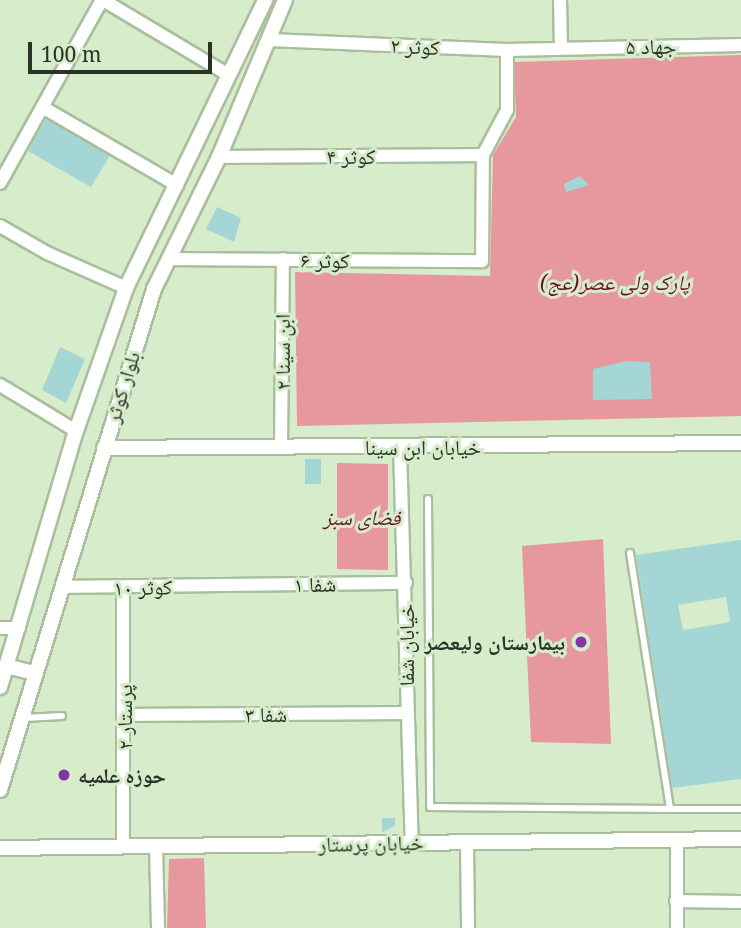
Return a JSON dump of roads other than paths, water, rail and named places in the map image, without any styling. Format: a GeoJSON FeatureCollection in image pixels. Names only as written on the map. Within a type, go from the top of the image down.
{"type":"FeatureCollection","features":[{"type":"Feature","properties":{"kind":"street"},"geometry":{"type":"LineString","coordinates":[[0,183],[103,0],[229,75]]}},
{"type":"Feature","properties":{"kind":"street","name":"بلوار کوثر"},"geometry":{"type":"LineString","coordinates":[[0,687],[76,431],[126,288],[265,0]]}},
{"type":"Feature","properties":{"kind":"street","name":"بلوار کوثر"},"geometry":{"type":"LineString","coordinates":[[0,790],[134,348],[168,259],[219,157],[285,0]]}},
{"type":"Feature","properties":{"kind":"street"},"geometry":{"type":"LineString","coordinates":[[560,0],[561,48]]}},
{"type":"Feature","properties":{"kind":"street","name":"کوثر ۲"},"geometry":{"type":"LineString","coordinates":[[269,40],[507,50],[561,48]]}},
{"type":"Feature","properties":{"kind":"street","name":"جهاد ۵"},"geometry":{"type":"LineString","coordinates":[[561,48],[741,45]]}},
{"type":"Feature","properties":{"kind":"street"},"geometry":{"type":"LineString","coordinates":[[483,155],[507,110],[507,50]]}},
{"type":"Feature","properties":{"kind":"street"},"geometry":{"type":"LineString","coordinates":[[44,108],[177,185]]}},
{"type":"Feature","properties":{"kind":"street","name":"کوثر ۴"},"geometry":{"type":"LineString","coordinates":[[219,157],[483,155]]}},
{"type":"Feature","properties":{"kind":"street","name":"کوثر ۶"},"geometry":{"type":"LineString","coordinates":[[168,259],[482,261],[483,155]]}},
{"type":"Feature","properties":{"kind":"street"},"geometry":{"type":"LineString","coordinates":[[0,226],[47,253],[126,288]]}},
{"type":"Feature","properties":{"kind":"street","name":"ابن سینا ۲"},"geometry":{"type":"LineString","coordinates":[[281,445],[283,260]]}},
{"type":"Feature","properties":{"kind":"street"},"geometry":{"type":"LineString","coordinates":[[0,385],[76,431]]}},
{"type":"Feature","properties":{"kind":"street","name":"خیابان ابن سینا"},"geometry":{"type":"LineString","coordinates":[[104,448],[281,445],[400,448],[741,443]]}},
{"type":"Feature","properties":{"kind":"street","name":"خیابان شفا"},"geometry":{"type":"LineString","coordinates":[[400,448],[412,842]]}},
{"type":"Feature","properties":{"kind":"street","name":"شفا ۱"},"geometry":{"type":"LineString","coordinates":[[225,585],[406,583]]}},
{"type":"Feature","properties":{"kind":"street","name":"کوثر ۱۰"},"geometry":{"type":"LineString","coordinates":[[62,587],[225,585]]}},
{"type":"Feature","properties":{"kind":"street","name":"پرستار ۲"},"geometry":{"type":"LineString","coordinates":[[123,588],[123,846]]}},
{"type":"Feature","properties":{"kind":"street"},"geometry":{"type":"LineString","coordinates":[[0,628],[19,628]]}},
{"type":"Feature","properties":{"kind":"street"},"geometry":{"type":"LineString","coordinates":[[6,666],[35,673]]}},
{"type":"Feature","properties":{"kind":"street","name":"شفا ۳"},"geometry":{"type":"LineString","coordinates":[[125,715],[407,713]]}},
{"type":"Feature","properties":{"kind":"street"},"geometry":{"type":"LineString","coordinates":[[677,839],[677,928]]}},
{"type":"Feature","properties":{"kind":"street","name":"خیابان پرستار"},"geometry":{"type":"LineString","coordinates":[[0,848],[741,839]]}},
{"type":"Feature","properties":{"kind":"street"},"geometry":{"type":"LineString","coordinates":[[467,843],[468,928]]}},
{"type":"Feature","properties":{"kind":"street"},"geometry":{"type":"LineString","coordinates":[[156,846],[158,928]]}},
{"type":"Feature","properties":{"kind":"street"},"geometry":{"type":"LineString","coordinates":[[676,901],[741,902]]}},
{"type":"Feature","properties":{"kind":"lane"},"geometry":{"type":"LineString","coordinates":[[429,499],[430,807],[741,809]]}},
{"type":"Feature","properties":{"kind":"lane"},"geometry":{"type":"LineString","coordinates":[[630,553],[670,809]]}},
{"type":"Feature","properties":{"kind":"lane"},"geometry":{"type":"LineString","coordinates":[[22,718],[62,716]]}},
{"type":"Feature","properties":{"kind":"place","name":"بیمارستان ولیعصر"},"geometry":{"type":"Point","coordinates":[581,642]}},
{"type":"Feature","properties":{"kind":"place","name":"حوزه علمیه"},"geometry":{"type":"Point","coordinates":[64,775]}},
{"type":"Feature","properties":{"kind":"park label","name":"پارک ولی عصر(عج)"},"geometry":{"type":"Point","coordinates":[615,282]}},
{"type":"Feature","properties":{"kind":"park label","name":"فضای سبز"},"geometry":{"type":"Point","coordinates":[362,517]}}]}
